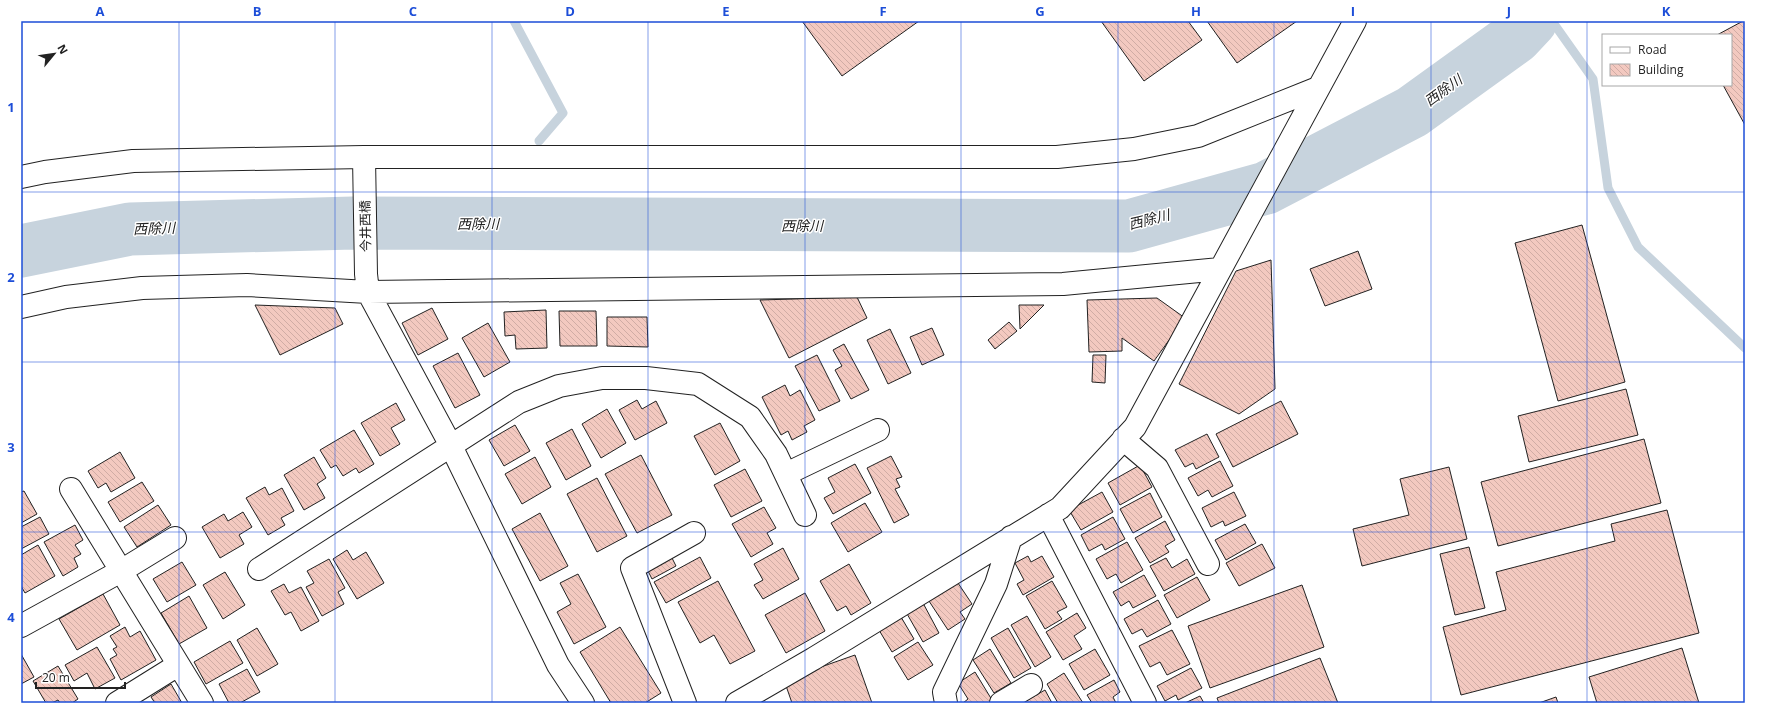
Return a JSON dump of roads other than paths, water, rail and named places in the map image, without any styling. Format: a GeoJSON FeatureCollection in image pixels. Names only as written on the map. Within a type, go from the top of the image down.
{"type":"FeatureCollection","features":[{"type":"Feature","properties":{"kind":"street"},"geometry":{"type":"LineString","coordinates":[[737,703],[813,659],[1060,508],[1135,427],[1355,21]]}},
{"type":"Feature","properties":{"kind":"street"},"geometry":{"type":"LineString","coordinates":[[21,177],[44,172],[133,161],[364,168],[1056,157],[1134,150],[1198,136],[1318,88]]}},
{"type":"Feature","properties":{"kind":"street","name":"今井西橋"},"geometry":{"type":"LineString","coordinates":[[364,168],[367,283]]}},
{"type":"Feature","properties":{"kind":"street"},"geometry":{"type":"LineString","coordinates":[[21,306],[66,298],[142,288],[247,285],[367,283],[1063,284],[1223,263]]}},
{"type":"Feature","properties":{"kind":"street"},"geometry":{"type":"LineString","coordinates":[[367,283],[450,444],[558,665],[583,703]]}},
{"type":"Feature","properties":{"kind":"street"},"geometry":{"type":"LineString","coordinates":[[259,569],[450,444],[519,402],[559,386],[602,378],[646,378],[698,384],[727,401],[750,417],[776,454],[805,515]]}},
{"type":"Feature","properties":{"kind":"street"},"geometry":{"type":"LineString","coordinates":[[786,474],[878,430]]}},
{"type":"Feature","properties":{"kind":"street"},"geometry":{"type":"LineString","coordinates":[[1123,439],[1157,468],[1208,564]]}},
{"type":"Feature","properties":{"kind":"street"},"geometry":{"type":"LineString","coordinates":[[71,489],[202,703]]}},
{"type":"Feature","properties":{"kind":"street"},"geometry":{"type":"LineString","coordinates":[[1048,515],[1145,703]]}},
{"type":"Feature","properties":{"kind":"street"},"geometry":{"type":"LineString","coordinates":[[685,703],[632,568],[694,533]]}},
{"type":"Feature","properties":{"kind":"street"},"geometry":{"type":"LineString","coordinates":[[946,703],[944,692],[996,584],[1011,537]]}},
{"type":"Feature","properties":{"kind":"street"},"geometry":{"type":"LineString","coordinates":[[21,626],[121,571],[175,538]]}},
{"type":"Feature","properties":{"kind":"street"},"geometry":{"type":"LineString","coordinates":[[118,703],[178,665]]}},
{"type":"Feature","properties":{"kind":"street"},"geometry":{"type":"LineString","coordinates":[[1001,703],[1031,685]]}},
{"type":"Feature","properties":{"kind":"waterway"},"geometry":{"type":"LineString","coordinates":[[514,21],[563,113],[539,141]]}},
{"type":"Feature","properties":{"kind":"waterway","name":"西除川"},"geometry":{"type":"LineString","coordinates":[[21,251],[130,229],[353,223],[1129,226],[1266,188],[1412,112],[1516,37],[1531,21]]}},
{"type":"Feature","properties":{"kind":"waterway"},"geometry":{"type":"LineString","coordinates":[[1552,21],[1593,79],[1608,188],[1638,247],[1745,348]]}}]}
